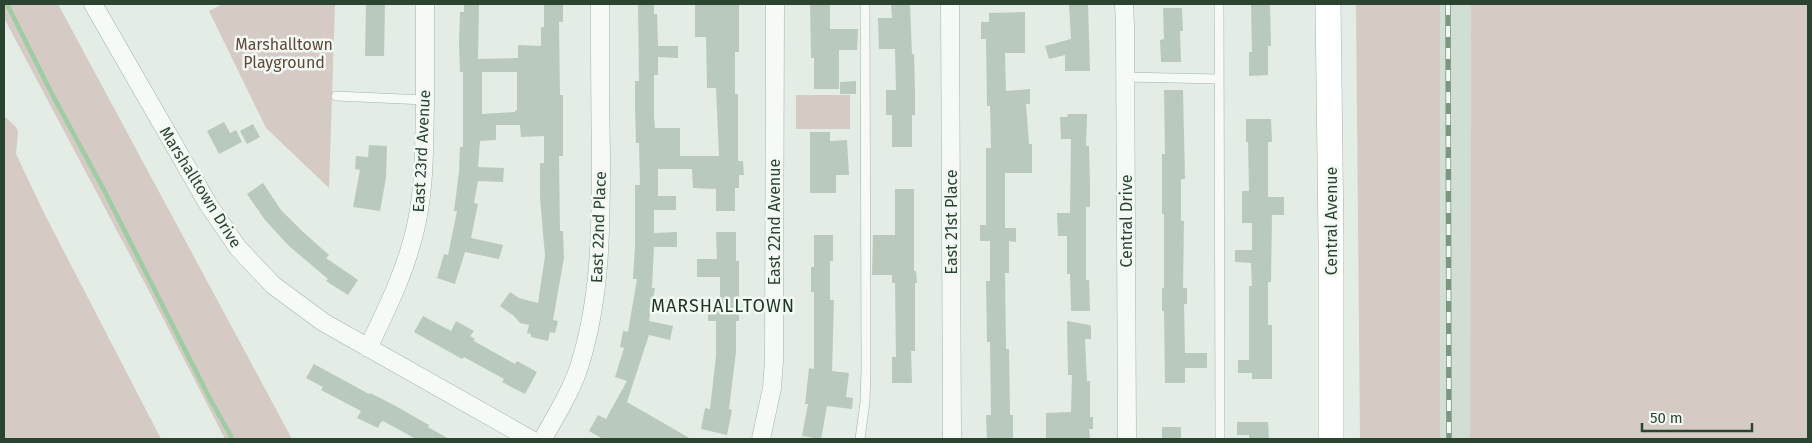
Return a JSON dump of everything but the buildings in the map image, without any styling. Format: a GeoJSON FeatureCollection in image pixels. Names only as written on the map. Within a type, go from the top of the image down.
{"type":"FeatureCollection","features":[{"type":"Feature","properties":{"kind":"main road","name":"Central Avenue"},"geometry":{"type":"LineString","coordinates":[[1328,4],[1331,439]]}},
{"type":"Feature","properties":{"kind":"street","name":"Marshalltown Drive"},"geometry":{"type":"LineString","coordinates":[[93,4],[208,204],[238,248],[273,285],[323,322],[530,439]]}},
{"type":"Feature","properties":{"kind":"street","name":"East 23rd Avenue"},"geometry":{"type":"LineString","coordinates":[[368,348],[391,300],[404,267],[416,222],[423,178],[425,4]]}},
{"type":"Feature","properties":{"kind":"street","name":"East 22nd Place"},"geometry":{"type":"LineString","coordinates":[[544,439],[570,389],[580,364],[597,282],[601,235],[600,4]]}},
{"type":"Feature","properties":{"kind":"street","name":"East 22nd Avenue"},"geometry":{"type":"LineString","coordinates":[[761,439],[772,388],[774,360],[774,4]]}},
{"type":"Feature","properties":{"kind":"street","name":"East 21st Place"},"geometry":{"type":"LineString","coordinates":[[950,4],[952,439]]}},
{"type":"Feature","properties":{"kind":"street","name":"Central Drive"},"geometry":{"type":"LineString","coordinates":[[1124,4],[1126,76],[1127,439]]}},
{"type":"Feature","properties":{"kind":"lane"},"geometry":{"type":"LineString","coordinates":[[860,439],[865,402],[866,370],[864,4]]}},
{"type":"Feature","properties":{"kind":"lane"},"geometry":{"type":"LineString","coordinates":[[1219,4],[1220,439]]}},
{"type":"Feature","properties":{"kind":"lane"},"geometry":{"type":"LineString","coordinates":[[1126,76],[1219,79]]}},
{"type":"Feature","properties":{"kind":"lane"},"geometry":{"type":"LineString","coordinates":[[336,96],[425,100]]}},
{"type":"Feature","properties":{"kind":"shaded area"},"geometry":{"type":"Polygon","coordinates":[[[1440,4],[1471,4],[1470,439],[1440,439],[1440,4]]]}},
{"type":"Feature","properties":{"kind":"green space"},"geometry":{"type":"Polygon","coordinates":[[[4,4],[58,4],[292,439],[225,439],[4,18],[4,4]]]}},
{"type":"Feature","properties":{"kind":"green space","name":"Marshalltown Playground"},"geometry":{"type":"Polygon","coordinates":[[[223,4],[335,4],[329,188],[266,128],[209,11],[223,4]]]}},
{"type":"Feature","properties":{"kind":"green space"},"geometry":{"type":"Polygon","coordinates":[[[1440,4],[1440,439],[1360,439],[1356,5],[1440,4]]]}},
{"type":"Feature","properties":{"kind":"green space"},"geometry":{"type":"Polygon","coordinates":[[[1471,4],[1808,4],[1808,439],[1470,439],[1471,4]]]}},
{"type":"Feature","properties":{"kind":"green space"},"geometry":{"type":"Polygon","coordinates":[[[796,95],[850,95],[850,129],[796,129],[796,95]]]}},
{"type":"Feature","properties":{"kind":"green space"},"geometry":{"type":"Polygon","coordinates":[[[4,116],[16,127],[18,132],[16,154],[42,209],[161,439],[4,439],[4,116]]]}},
{"type":"Feature","properties":{"kind":"waterway"},"geometry":{"type":"LineString","coordinates":[[7,4],[210,399],[231,436]]}},
{"type":"Feature","properties":{"kind":"railway"},"geometry":{"type":"LineString","coordinates":[[1448,4],[1449,439]]}},
{"type":"Feature","properties":{"kind":"district","name":"MARSHALLTOWN"},"geometry":{"type":"Point","coordinates":[723,306]}}]}
